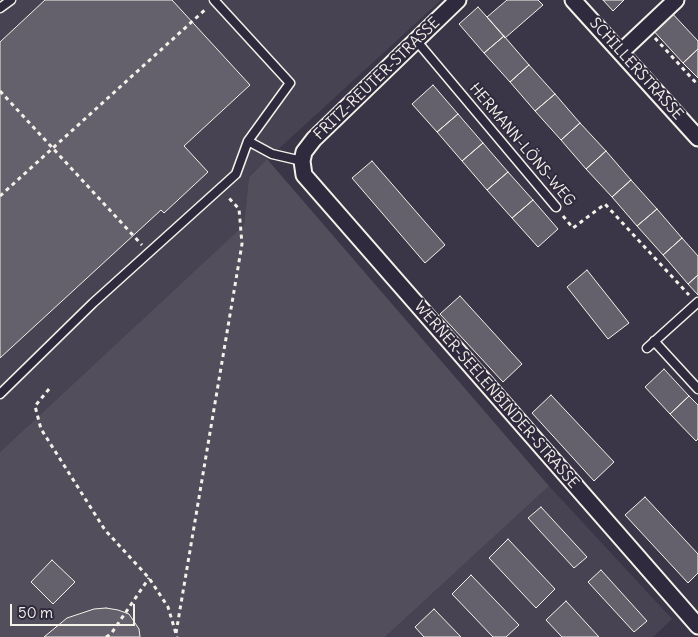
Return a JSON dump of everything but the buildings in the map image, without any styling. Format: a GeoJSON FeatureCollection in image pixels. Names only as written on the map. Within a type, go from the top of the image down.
{"type":"FeatureCollection","features":[{"type":"Feature","properties":{"kind":"street","name":"FRITZ-REUTER-STRASSE"},"geometry":{"type":"LineString","coordinates":[[302,161],[304,152],[314,139],[415,39],[458,0]]}},
{"type":"Feature","properties":{"kind":"street","name":"SCHILLERSTRASSE"},"geometry":{"type":"LineString","coordinates":[[573,0],[698,138]]}},
{"type":"Feature","properties":{"kind":"street"},"geometry":{"type":"LineString","coordinates":[[620,52],[676,0]]}},
{"type":"Feature","properties":{"kind":"street","name":"WERNER-SEELENBINDER-STRASSE"},"geometry":{"type":"LineString","coordinates":[[302,161],[304,175],[312,185],[698,626]]}},
{"type":"Feature","properties":{"kind":"street"},"geometry":{"type":"LineString","coordinates":[[693,637],[698,632]]}},
{"type":"Feature","properties":{"kind":"lane"},"geometry":{"type":"LineString","coordinates":[[0,8],[11,0]]}},
{"type":"Feature","properties":{"kind":"lane"},"geometry":{"type":"LineString","coordinates":[[0,394],[93,304],[236,174],[248,141],[290,83],[214,0]]}},
{"type":"Feature","properties":{"kind":"lane","name":"HERMANN-LÖNS-WEG"},"geometry":{"type":"LineString","coordinates":[[415,39],[556,207]]}},
{"type":"Feature","properties":{"kind":"lane"},"geometry":{"type":"LineString","coordinates":[[248,141],[272,154],[302,161]]}},
{"type":"Feature","properties":{"kind":"lane"},"geometry":{"type":"LineString","coordinates":[[647,348],[697,302]]}},
{"type":"Feature","properties":{"kind":"lane"},"geometry":{"type":"LineString","coordinates":[[654,341],[698,389]]}},
{"type":"Feature","properties":{"kind":"path"},"geometry":{"type":"LineString","coordinates":[[0,196],[214,0]]}},
{"type":"Feature","properties":{"kind":"path"},"geometry":{"type":"LineString","coordinates":[[646,29],[698,85]]}},
{"type":"Feature","properties":{"kind":"path"},"geometry":{"type":"LineString","coordinates":[[0,91],[149,254]]}},
{"type":"Feature","properties":{"kind":"path"},"geometry":{"type":"LineString","coordinates":[[176,635],[242,244],[239,208],[220,190]]}},
{"type":"Feature","properties":{"kind":"path","name":"HERMANN-LÖNS-WEG"},"geometry":{"type":"LineString","coordinates":[[556,207],[573,228],[605,204],[697,302]]}},
{"type":"Feature","properties":{"kind":"path"},"geometry":{"type":"LineString","coordinates":[[49,389],[35,406],[41,429],[105,530],[149,578],[168,608],[176,635]]}},
{"type":"Feature","properties":{"kind":"path"},"geometry":{"type":"LineString","coordinates":[[106,637],[111,634],[149,578]]}},
{"type":"Feature","properties":{"kind":"shaded area"},"geometry":{"type":"Polygon","coordinates":[[[0,0],[441,0],[249,176],[244,225],[0,452],[0,0]]]}},
{"type":"Feature","properties":{"kind":"shaded area"},"geometry":{"type":"Polygon","coordinates":[[[267,159],[549,486],[385,637],[0,637],[0,452],[244,225],[249,177],[267,159]]]}},
{"type":"Feature","properties":{"kind":"shaded area"},"geometry":{"type":"Polygon","coordinates":[[[549,486],[672,619],[653,637],[385,637],[549,486]]]}}]}
